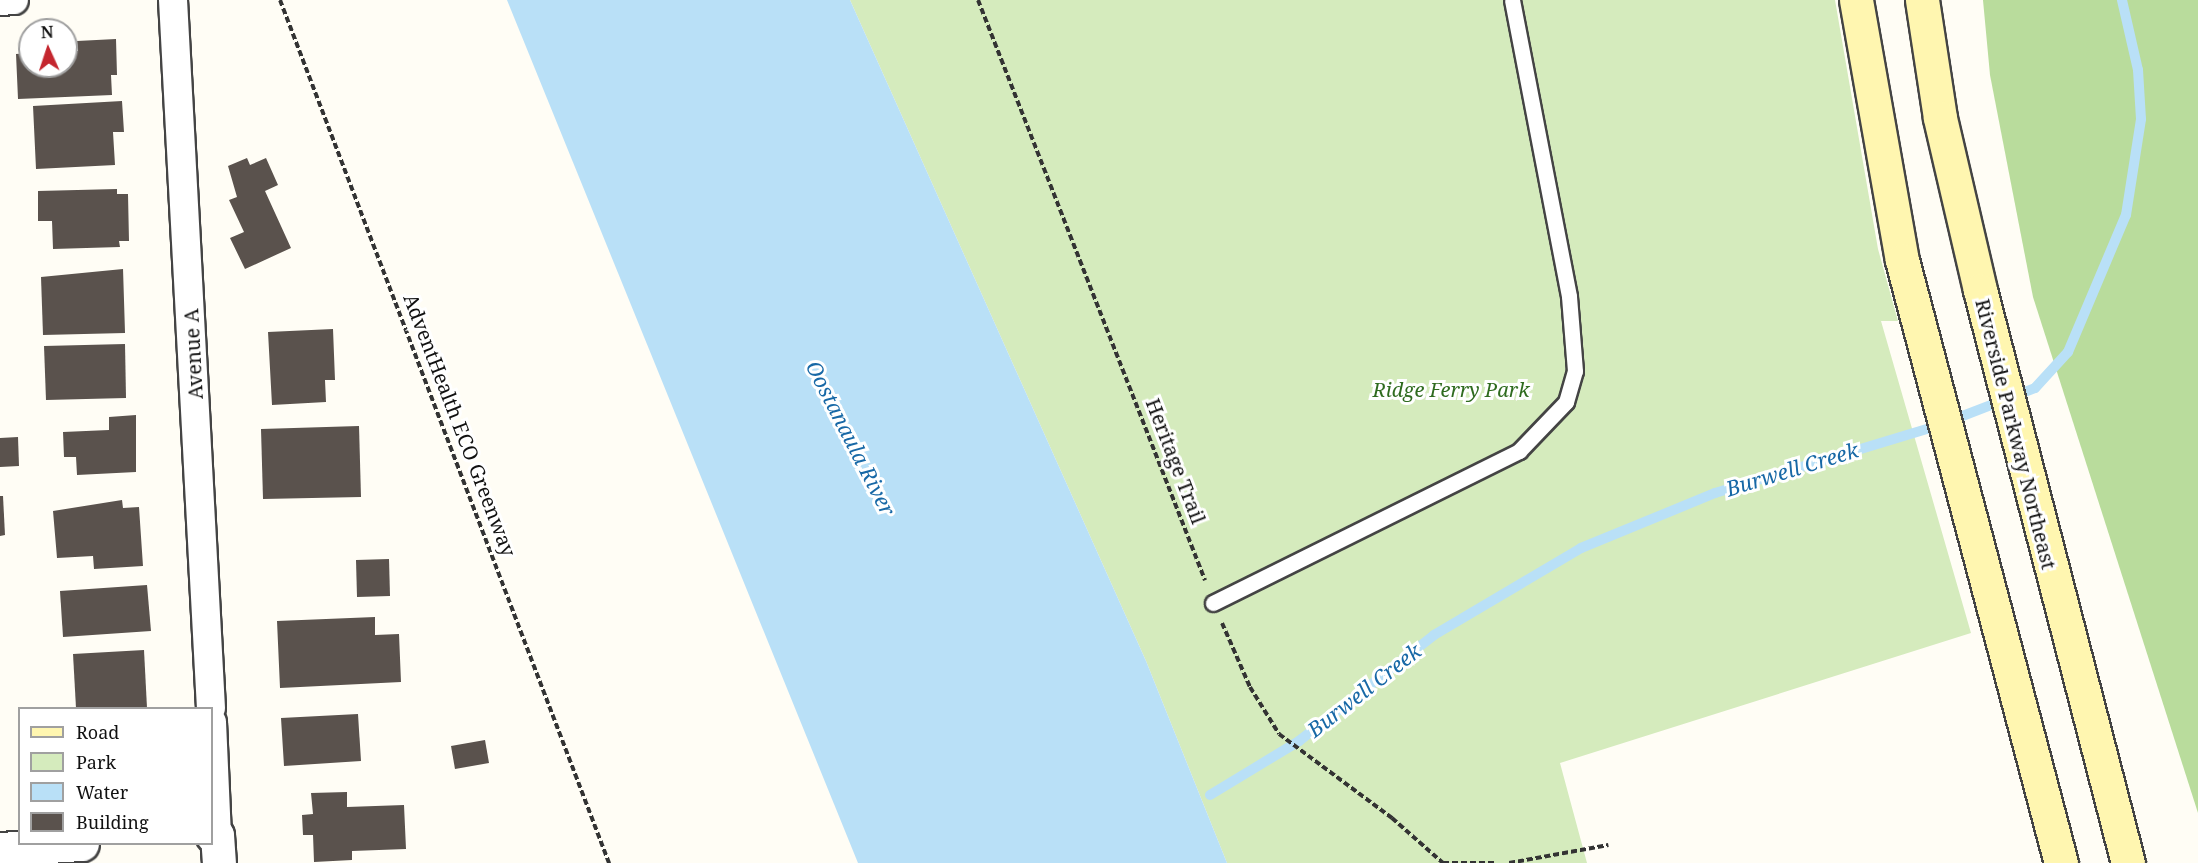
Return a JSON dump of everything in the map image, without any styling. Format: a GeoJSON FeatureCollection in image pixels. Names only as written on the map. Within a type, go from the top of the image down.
{"type":"FeatureCollection","features":[{"type":"Feature","properties":{"kind":"main road"},"geometry":{"type":"LineString","coordinates":[[1856,0],[1915,310],[2061,863]]}},
{"type":"Feature","properties":{"kind":"main road","name":"Riverside Parkway Northeast"},"geometry":{"type":"LineString","coordinates":[[1922,0],[1940,118],[1980,290],[2059,604],[2128,863]]}},
{"type":"Feature","properties":{"kind":"street"},"geometry":{"type":"LineString","coordinates":[[0,1],[14,0]]}},
{"type":"Feature","properties":{"kind":"street","name":"Avenue A"},"geometry":{"type":"LineString","coordinates":[[173,0],[211,707]]}},
{"type":"Feature","properties":{"kind":"street"},"geometry":{"type":"LineString","coordinates":[[213,752],[216,844]]}},
{"type":"Feature","properties":{"kind":"street"},"geometry":{"type":"LineString","coordinates":[[0,849],[55,845]]}},
{"type":"Feature","properties":{"kind":"lane"},"geometry":{"type":"LineString","coordinates":[[1213,603],[1519,451],[1566,402],[1575,371],[1569,296],[1512,0]]}},
{"type":"Feature","properties":{"kind":"path","name":"AdventHealth ECO Greenway"},"geometry":{"type":"LineString","coordinates":[[280,0],[609,863]]}},
{"type":"Feature","properties":{"kind":"path","name":"Heritage Trail"},"geometry":{"type":"LineString","coordinates":[[978,0],[1213,603],[1250,687],[1280,734],[1301,752],[1392,818],[1443,863]]}},
{"type":"Feature","properties":{"kind":"path"},"geometry":{"type":"LineString","coordinates":[[1509,863],[1608,845]]}},
{"type":"Feature","properties":{"kind":"path"},"geometry":{"type":"LineString","coordinates":[[1443,863],[1497,863]]}},
{"type":"Feature","properties":{"kind":"green space","name":"Ridge Ferry Park"},"geometry":{"type":"Polygon","coordinates":[[[850,0],[1835,0],[1878,249],[1898,321],[1881,321],[1971,633],[1560,763],[1587,863],[1227,863],[1146,661],[850,0]]]}},
{"type":"Feature","properties":{"kind":"green space"},"geometry":{"type":"Polygon","coordinates":[[[1983,0],[2198,0],[2198,813],[2033,297],[1990,75],[1983,0]]]}},
{"type":"Feature","properties":{"kind":"water","name":"Oostanaula River"},"geometry":{"type":"Polygon","coordinates":[[[507,0],[850,0],[1146,661],[1227,863],[858,863],[507,0]]]}},
{"type":"Feature","properties":{"kind":"building"},"geometry":{"type":"Polygon","coordinates":[[[116,39],[117,75],[111,75],[112,95],[18,99],[16,54],[18,54],[18,78],[78,78],[78,41],[116,39]]]}},
{"type":"Feature","properties":{"kind":"building"},"geometry":{"type":"Polygon","coordinates":[[[122,101],[124,132],[113,132],[115,165],[36,169],[33,106],[122,101]]]}},
{"type":"Feature","properties":{"kind":"building"},"geometry":{"type":"Polygon","coordinates":[[[247,158],[250,165],[266,158],[278,185],[265,191],[291,248],[245,269],[230,238],[244,232],[229,200],[237,197],[228,166],[247,158]]]}},
{"type":"Feature","properties":{"kind":"building"},"geometry":{"type":"Polygon","coordinates":[[[117,189],[117,194],[128,194],[129,241],[119,241],[120,247],[53,249],[52,221],[38,221],[38,191],[117,189]]]}},
{"type":"Feature","properties":{"kind":"building"},"geometry":{"type":"Polygon","coordinates":[[[123,269],[125,333],[43,335],[41,277],[123,269]]]}},
{"type":"Feature","properties":{"kind":"building"},"geometry":{"type":"Polygon","coordinates":[[[333,329],[335,380],[325,380],[326,402],[272,405],[268,332],[333,329]]]}},
{"type":"Feature","properties":{"kind":"building"},"geometry":{"type":"Polygon","coordinates":[[[125,344],[126,398],[46,400],[44,346],[125,344]]]}},
{"type":"Feature","properties":{"kind":"building"},"geometry":{"type":"Polygon","coordinates":[[[136,415],[136,472],[77,475],[76,457],[64,457],[63,432],[109,430],[109,417],[136,415]]]}},
{"type":"Feature","properties":{"kind":"building"},"geometry":{"type":"Polygon","coordinates":[[[359,426],[361,497],[263,499],[261,429],[359,426]]]}},
{"type":"Feature","properties":{"kind":"building"},"geometry":{"type":"Polygon","coordinates":[[[18,437],[19,466],[0,467],[0,438],[18,437]]]}},
{"type":"Feature","properties":{"kind":"building"},"geometry":{"type":"Polygon","coordinates":[[[0,496],[3,496],[5,535],[0,536],[0,496]]]}},
{"type":"Feature","properties":{"kind":"building"},"geometry":{"type":"Polygon","coordinates":[[[122,500],[123,508],[139,507],[143,566],[94,569],[93,556],[57,558],[53,511],[122,500]]]}},
{"type":"Feature","properties":{"kind":"building"},"geometry":{"type":"Polygon","coordinates":[[[389,559],[390,596],[357,597],[356,560],[389,559]]]}},
{"type":"Feature","properties":{"kind":"building"},"geometry":{"type":"Polygon","coordinates":[[[147,585],[151,631],[63,637],[60,591],[147,585]]]}},
{"type":"Feature","properties":{"kind":"building"},"geometry":{"type":"Polygon","coordinates":[[[375,617],[375,635],[399,634],[401,682],[280,688],[277,621],[375,617]]]}},
{"type":"Feature","properties":{"kind":"building"},"geometry":{"type":"Polygon","coordinates":[[[144,650],[147,707],[76,707],[73,654],[144,650]]]}},
{"type":"Feature","properties":{"kind":"building"},"geometry":{"type":"Polygon","coordinates":[[[358,714],[361,761],[284,766],[281,718],[358,714]]]}},
{"type":"Feature","properties":{"kind":"building"},"geometry":{"type":"Polygon","coordinates":[[[485,740],[489,763],[455,769],[451,746],[485,740]]]}},
{"type":"Feature","properties":{"kind":"building"},"geometry":{"type":"Polygon","coordinates":[[[347,792],[347,807],[404,805],[406,849],[352,851],[352,860],[314,862],[313,835],[303,835],[302,815],[313,814],[311,793],[347,792]]]}},
{"type":"Feature","properties":{"kind":"waterway","name":"Burwell Creek"},"geometry":{"type":"LineString","coordinates":[[1210,795],[1299,741],[1434,635],[1581,548],[1715,493],[1934,427],[2035,388],[2068,352],[2126,215],[2141,119],[2138,70],[2122,0]]}}]}
